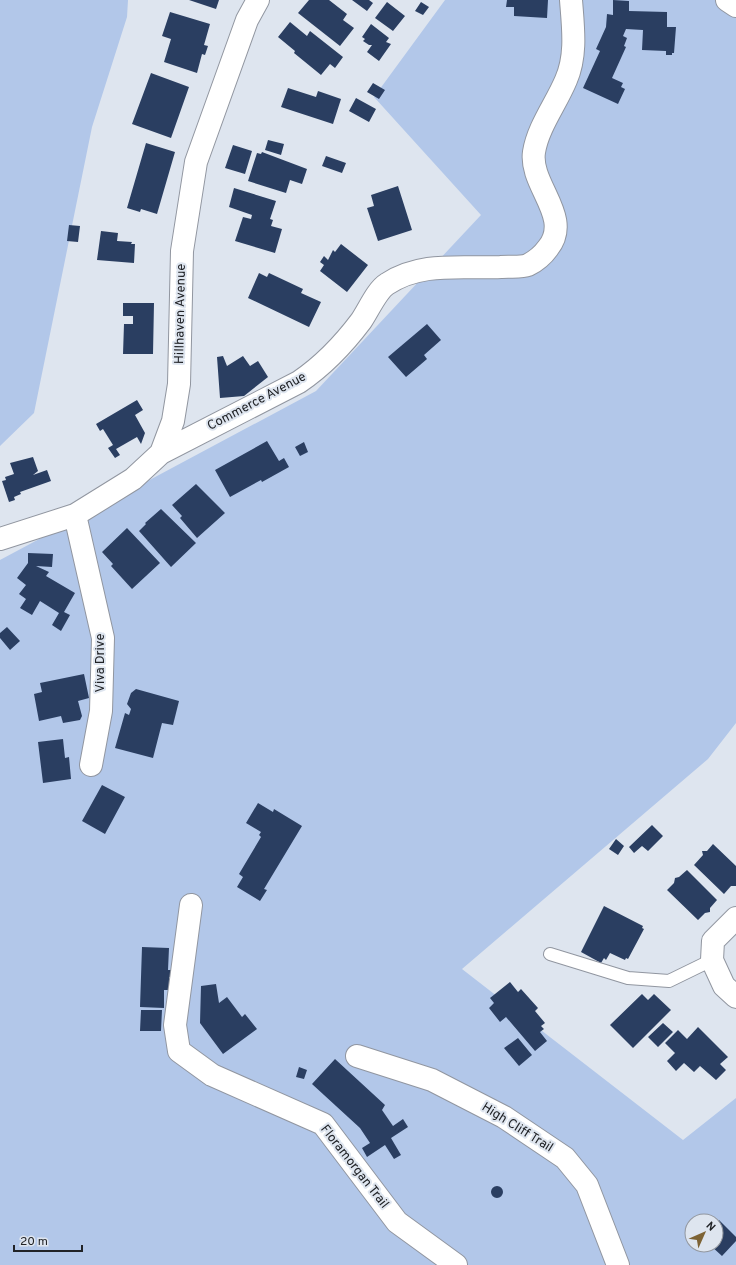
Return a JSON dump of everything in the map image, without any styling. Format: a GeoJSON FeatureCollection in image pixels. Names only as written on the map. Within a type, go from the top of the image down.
{"type":"FeatureCollection","features":[{"type":"Feature","properties":{"kind":"street","name":"Hillhaven Avenue"},"geometry":{"type":"LineString","coordinates":[[0,539],[76,514],[133,479],[161,453],[174,421],[179,384],[182,251],[196,162],[247,20],[258,0]]}},
{"type":"Feature","properties":{"kind":"street","name":"Commerce Avenue"},"geometry":{"type":"LineString","coordinates":[[161,453],[299,382],[319,369],[339,349],[385,285],[400,276],[430,267],[478,268],[527,265],[541,257],[554,239],[556,230],[554,216],[549,200],[540,184],[534,167],[534,152],[569,70],[574,42],[571,0]]}},
{"type":"Feature","properties":{"kind":"street"},"geometry":{"type":"LineString","coordinates":[[728,0],[736,6]]}},
{"type":"Feature","properties":{"kind":"street","name":"Viva Drive"},"geometry":{"type":"LineString","coordinates":[[76,514],[103,638],[101,711],[91,765]]}},
{"type":"Feature","properties":{"kind":"street","name":"Floramorgan Trail"},"geometry":{"type":"LineString","coordinates":[[191,905],[175,1025],[179,1051],[212,1075],[322,1124],[397,1222],[456,1265]]}},
{"type":"Feature","properties":{"kind":"street"},"geometry":{"type":"LineString","coordinates":[[736,918],[713,941],[712,960],[724,986],[736,997]]}},
{"type":"Feature","properties":{"kind":"street","name":"High Cliff Trail"},"geometry":{"type":"LineString","coordinates":[[357,1056],[432,1080],[504,1116],[565,1158],[588,1185],[618,1265]]}},
{"type":"Feature","properties":{"kind":"lane"},"geometry":{"type":"LineString","coordinates":[[550,954],[628,978],[669,981],[712,960]]}},
{"type":"Feature","properties":{"kind":"shaded area"},"geometry":{"type":"Polygon","coordinates":[[[0,0],[128,0],[127,17],[92,127],[34,413],[0,446],[0,0]]]}},
{"type":"Feature","properties":{"kind":"shaded area"},"geometry":{"type":"Polygon","coordinates":[[[445,0],[736,0],[736,723],[708,759],[462,969],[683,1140],[736,1098],[736,1265],[0,1265],[0,560],[316,391],[481,215],[374,97],[445,0]]]}},
{"type":"Feature","properties":{"kind":"building"},"geometry":{"type":"Polygon","coordinates":[[[189,0],[219,0],[216,9],[189,0]]]}},
{"type":"Feature","properties":{"kind":"building"},"geometry":{"type":"Polygon","coordinates":[[[309,0],[329,0],[347,14],[343,20],[354,28],[340,46],[298,13],[309,0]]]}},
{"type":"Feature","properties":{"kind":"building"},"geometry":{"type":"Polygon","coordinates":[[[352,0],[369,0],[373,3],[367,11],[352,0]]]}},
{"type":"Feature","properties":{"kind":"building"},"geometry":{"type":"Polygon","coordinates":[[[507,0],[548,0],[547,18],[514,16],[514,7],[506,7],[507,0]]]}},
{"type":"Feature","properties":{"kind":"building"},"geometry":{"type":"Polygon","coordinates":[[[613,0],[629,1],[629,11],[667,12],[667,27],[676,27],[674,53],[672,53],[672,55],[666,55],[666,51],[642,50],[643,30],[626,29],[623,36],[627,38],[624,46],[626,47],[612,78],[623,83],[621,87],[625,89],[618,104],[583,88],[600,51],[596,49],[606,27],[607,14],[613,15],[613,0]]]}},
{"type":"Feature","properties":{"kind":"building"},"geometry":{"type":"Polygon","coordinates":[[[387,2],[405,16],[393,31],[375,18],[387,2]]]}},
{"type":"Feature","properties":{"kind":"building"},"geometry":{"type":"Polygon","coordinates":[[[421,2],[429,7],[423,15],[415,11],[421,2]]]}},
{"type":"Feature","properties":{"kind":"building"},"geometry":{"type":"Polygon","coordinates":[[[170,12],[210,24],[204,45],[208,46],[205,55],[202,54],[197,73],[164,62],[171,39],[162,36],[170,12]]]}},
{"type":"Feature","properties":{"kind":"building"},"geometry":{"type":"Polygon","coordinates":[[[290,22],[307,36],[310,31],[343,57],[335,68],[330,64],[321,75],[294,53],[295,51],[278,37],[290,22]]]}},
{"type":"Feature","properties":{"kind":"building"},"geometry":{"type":"Polygon","coordinates":[[[371,24],[389,38],[386,42],[391,44],[379,61],[367,52],[372,45],[369,45],[363,41],[365,39],[362,37],[371,24]]]}},
{"type":"Feature","properties":{"kind":"building"},"geometry":{"type":"Polygon","coordinates":[[[151,73],[189,87],[171,138],[132,124],[151,73]]]}},
{"type":"Feature","properties":{"kind":"building"},"geometry":{"type":"Polygon","coordinates":[[[373,83],[385,90],[379,99],[367,92],[373,83]]]}},
{"type":"Feature","properties":{"kind":"building"},"geometry":{"type":"Polygon","coordinates":[[[288,88],[316,97],[318,91],[341,99],[333,124],[281,107],[288,88]]]}},
{"type":"Feature","properties":{"kind":"building"},"geometry":{"type":"Polygon","coordinates":[[[356,98],[376,109],[369,122],[349,111],[356,98]]]}},
{"type":"Feature","properties":{"kind":"building"},"geometry":{"type":"Polygon","coordinates":[[[268,140],[284,144],[281,155],[265,150],[268,140]]]}},
{"type":"Feature","properties":{"kind":"building"},"geometry":{"type":"Polygon","coordinates":[[[146,143],[175,152],[157,214],[141,209],[140,212],[127,208],[146,143]]]}},
{"type":"Feature","properties":{"kind":"building"},"geometry":{"type":"Polygon","coordinates":[[[233,145],[252,151],[245,174],[225,168],[233,145]]]}},
{"type":"Feature","properties":{"kind":"building"},"geometry":{"type":"Polygon","coordinates":[[[262,152],[307,169],[302,184],[290,180],[286,193],[248,181],[257,153],[261,154],[262,152]]]}},
{"type":"Feature","properties":{"kind":"building"},"geometry":{"type":"Polygon","coordinates":[[[326,156],[346,163],[342,173],[322,166],[326,156]]]}},
{"type":"Feature","properties":{"kind":"building"},"geometry":{"type":"Polygon","coordinates":[[[398,186],[412,230],[378,241],[367,208],[374,206],[371,195],[398,186]]]}},
{"type":"Feature","properties":{"kind":"building"},"geometry":{"type":"Polygon","coordinates":[[[234,188],[276,201],[270,219],[273,220],[271,226],[282,229],[275,253],[235,241],[243,217],[251,219],[252,215],[229,207],[234,188]]]}},
{"type":"Feature","properties":{"kind":"building"},"geometry":{"type":"Polygon","coordinates":[[[69,225],[80,226],[78,242],[67,241],[69,225]]]}},
{"type":"Feature","properties":{"kind":"building"},"geometry":{"type":"Polygon","coordinates":[[[101,231],[118,233],[117,241],[132,242],[131,244],[135,244],[134,263],[97,260],[101,231]]]}},
{"type":"Feature","properties":{"kind":"building"},"geometry":{"type":"Polygon","coordinates":[[[341,244],[368,265],[347,292],[320,271],[324,265],[320,262],[324,256],[328,260],[333,250],[335,252],[341,244]]]}},
{"type":"Feature","properties":{"kind":"building"},"geometry":{"type":"Polygon","coordinates":[[[259,273],[267,277],[269,273],[303,289],[301,293],[321,302],[309,327],[248,298],[259,273]]]}},
{"type":"Feature","properties":{"kind":"building"},"geometry":{"type":"Polygon","coordinates":[[[123,303],[154,303],[153,354],[123,354],[124,324],[133,324],[133,316],[123,316],[123,303]]]}},
{"type":"Feature","properties":{"kind":"building"},"geometry":{"type":"Polygon","coordinates":[[[427,324],[441,340],[424,355],[427,359],[406,377],[388,357],[427,324]]]}},
{"type":"Feature","properties":{"kind":"building"},"geometry":{"type":"Polygon","coordinates":[[[223,356],[227,366],[243,356],[250,366],[258,361],[268,377],[244,396],[220,398],[217,357],[223,356]]]}},
{"type":"Feature","properties":{"kind":"building"},"geometry":{"type":"Polygon","coordinates":[[[137,400],[143,410],[135,415],[145,433],[141,444],[137,437],[116,449],[120,455],[115,458],[108,448],[113,445],[103,429],[100,431],[96,424],[137,400]]]}},
{"type":"Feature","properties":{"kind":"building"},"geometry":{"type":"Polygon","coordinates":[[[267,441],[279,461],[284,458],[289,467],[230,497],[215,470],[267,441]]]}},
{"type":"Feature","properties":{"kind":"building"},"geometry":{"type":"Polygon","coordinates":[[[304,442],[308,452],[300,456],[295,447],[304,442]]]}},
{"type":"Feature","properties":{"kind":"building"},"geometry":{"type":"Polygon","coordinates":[[[33,457],[38,471],[33,475],[47,470],[51,481],[20,492],[21,494],[14,497],[15,500],[9,502],[2,481],[6,480],[5,477],[14,474],[10,463],[33,457]]]}},
{"type":"Feature","properties":{"kind":"building"},"geometry":{"type":"Polygon","coordinates":[[[196,484],[225,513],[197,538],[180,518],[182,516],[172,505],[196,484]]]}},
{"type":"Feature","properties":{"kind":"building"},"geometry":{"type":"Polygon","coordinates":[[[161,509],[196,543],[171,567],[139,531],[146,524],[145,523],[161,509]]]}},
{"type":"Feature","properties":{"kind":"building"},"geometry":{"type":"Polygon","coordinates":[[[127,528],[160,563],[132,589],[111,566],[113,564],[102,552],[127,528]]]}},
{"type":"Feature","properties":{"kind":"building"},"geometry":{"type":"Polygon","coordinates":[[[28,553],[53,554],[52,567],[36,566],[49,572],[46,576],[75,593],[64,612],[70,615],[61,631],[52,625],[59,613],[40,601],[32,615],[20,608],[26,599],[19,594],[26,585],[17,578],[28,563],[28,553]]]}},
{"type":"Feature","properties":{"kind":"building"},"geometry":{"type":"Polygon","coordinates":[[[7,627],[20,641],[10,650],[0,638],[0,633],[7,627]]]}},
{"type":"Feature","properties":{"kind":"building"},"geometry":{"type":"Polygon","coordinates":[[[84,674],[89,698],[78,701],[82,716],[80,720],[63,723],[61,716],[39,721],[34,694],[42,692],[40,683],[84,674]]]}},
{"type":"Feature","properties":{"kind":"building"},"geometry":{"type":"Polygon","coordinates":[[[136,689],[179,701],[173,725],[162,723],[153,758],[115,748],[125,713],[129,715],[131,709],[127,704],[131,693],[136,689]]]}},
{"type":"Feature","properties":{"kind":"building"},"geometry":{"type":"Polygon","coordinates":[[[63,739],[65,758],[69,757],[71,779],[43,783],[38,742],[63,739]]]}},
{"type":"Feature","properties":{"kind":"building"},"geometry":{"type":"Polygon","coordinates":[[[102,785],[125,797],[105,834],[82,821],[102,785]]]}},
{"type":"Feature","properties":{"kind":"building"},"geometry":{"type":"Polygon","coordinates":[[[258,803],[273,812],[274,809],[302,826],[264,889],[267,890],[260,901],[237,887],[243,877],[239,874],[261,837],[259,835],[261,832],[246,823],[258,803]]]}},
{"type":"Feature","properties":{"kind":"building"},"geometry":{"type":"Polygon","coordinates":[[[652,825],[663,836],[648,851],[642,846],[634,853],[629,847],[652,825]]]}},
{"type":"Feature","properties":{"kind":"building"},"geometry":{"type":"Polygon","coordinates":[[[616,839],[624,846],[618,855],[609,849],[616,839]]]}},
{"type":"Feature","properties":{"kind":"building"},"geometry":{"type":"Polygon","coordinates":[[[713,844],[736,866],[736,886],[731,886],[724,894],[694,865],[703,855],[702,851],[707,851],[713,844]]]}},
{"type":"Feature","properties":{"kind":"building"},"geometry":{"type":"Polygon","coordinates":[[[687,870],[717,900],[710,908],[710,912],[705,913],[698,920],[667,890],[674,883],[675,878],[679,877],[687,870]]]}},
{"type":"Feature","properties":{"kind":"building"},"geometry":{"type":"Polygon","coordinates":[[[604,906],[643,926],[642,928],[644,929],[628,959],[626,958],[625,960],[610,953],[606,960],[604,958],[601,963],[581,952],[604,906]]]}},
{"type":"Feature","properties":{"kind":"building"},"geometry":{"type":"Polygon","coordinates":[[[142,947],[169,948],[168,970],[175,970],[175,977],[169,977],[169,990],[164,990],[164,1008],[140,1007],[142,947]]]}},
{"type":"Feature","properties":{"kind":"building"},"geometry":{"type":"Polygon","coordinates":[[[510,982],[518,992],[521,989],[538,1008],[535,1011],[545,1023],[541,1026],[544,1029],[540,1032],[547,1041],[535,1051],[506,1017],[500,1022],[489,1008],[494,1003],[490,998],[510,982]]]}},
{"type":"Feature","properties":{"kind":"building"},"geometry":{"type":"Polygon","coordinates":[[[216,984],[219,1003],[227,997],[242,1017],[245,1014],[257,1029],[223,1054],[200,1023],[201,986],[216,984]]]}},
{"type":"Feature","properties":{"kind":"building"},"geometry":{"type":"Polygon","coordinates":[[[642,994],[648,1000],[654,994],[671,1010],[633,1048],[610,1025],[642,994]]]}},
{"type":"Feature","properties":{"kind":"building"},"geometry":{"type":"Polygon","coordinates":[[[141,1010],[162,1010],[161,1031],[140,1031],[141,1010]]]}},
{"type":"Feature","properties":{"kind":"building"},"geometry":{"type":"Polygon","coordinates":[[[663,1023],[673,1032],[658,1047],[648,1037],[663,1023]]]}},
{"type":"Feature","properties":{"kind":"building"},"geometry":{"type":"Polygon","coordinates":[[[698,1027],[728,1057],[720,1064],[726,1070],[716,1080],[700,1066],[694,1072],[684,1063],[676,1071],[667,1061],[675,1053],[665,1043],[678,1030],[687,1039],[698,1027]]]}},
{"type":"Feature","properties":{"kind":"building"},"geometry":{"type":"Polygon","coordinates":[[[518,1038],[532,1055],[519,1066],[504,1048],[518,1038]]]}},
{"type":"Feature","properties":{"kind":"building"},"geometry":{"type":"Polygon","coordinates":[[[335,1059],[385,1105],[382,1110],[393,1126],[403,1119],[408,1127],[391,1138],[401,1155],[394,1159],[385,1145],[367,1157],[362,1148],[370,1143],[360,1128],[312,1084],[335,1059]]]}},
{"type":"Feature","properties":{"kind":"building"},"geometry":{"type":"Polygon","coordinates":[[[299,1067],[307,1070],[304,1079],[296,1077],[299,1067]]]}},
{"type":"Feature","properties":{"kind":"building"},"geometry":{"type":"Polygon","coordinates":[[[499,1186],[502,1187],[502,1197],[495,1198],[492,1197],[491,1190],[492,1187],[499,1186]]]}},
{"type":"Feature","properties":{"kind":"building"},"geometry":{"type":"Polygon","coordinates":[[[724,1225],[736,1237],[736,1241],[722,1256],[719,1253],[724,1253],[724,1225]]]}}]}
